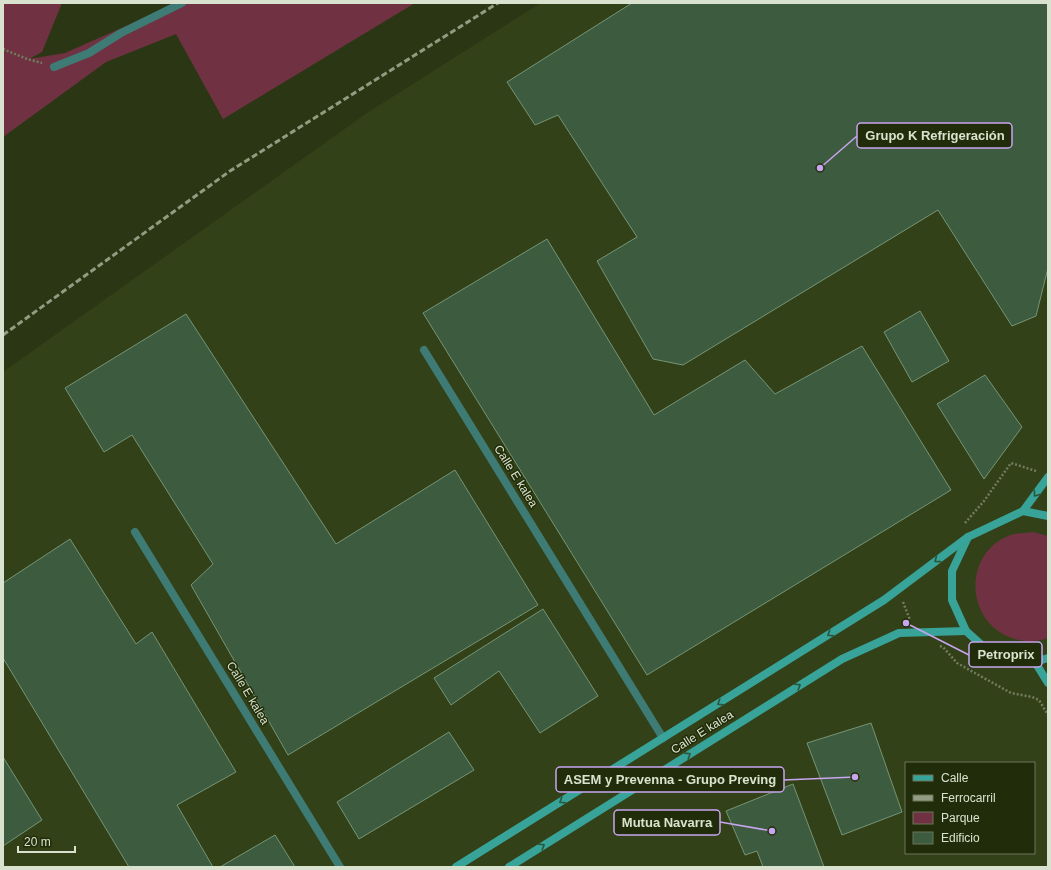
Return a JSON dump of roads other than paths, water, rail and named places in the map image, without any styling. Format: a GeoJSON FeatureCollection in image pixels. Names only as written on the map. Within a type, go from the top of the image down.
{"type":"FeatureCollection","features":[{"type":"Feature","properties":{"kind":"main road"},"geometry":{"type":"LineString","coordinates":[[1045,475],[1023,511],[1048,516]]}},
{"type":"Feature","properties":{"kind":"main road","name":"Calle E kalea"},"geometry":{"type":"LineString","coordinates":[[456,867],[884,600],[968,537],[1023,511]]}},
{"type":"Feature","properties":{"kind":"main road"},"geometry":{"type":"LineString","coordinates":[[968,537],[952,571],[952,600],[966,631],[985,648],[1035,662],[1048,658]]}},
{"type":"Feature","properties":{"kind":"main road","name":"Calle E kalea"},"geometry":{"type":"LineString","coordinates":[[509,867],[842,659],[899,633],[966,631]]}},
{"type":"Feature","properties":{"kind":"main road"},"geometry":{"type":"LineString","coordinates":[[1035,662],[1048,683]]}},
{"type":"Feature","properties":{"kind":"street"},"geometry":{"type":"LineString","coordinates":[[54,67],[89,53],[121,33],[182,3]]}},
{"type":"Feature","properties":{"kind":"street","name":"Calle E kalea"},"geometry":{"type":"LineString","coordinates":[[424,350],[663,738]]}},
{"type":"Feature","properties":{"kind":"street","name":"Calle E kalea"},"geometry":{"type":"LineString","coordinates":[[135,532],[340,867]]}},
{"type":"Feature","properties":{"kind":"railway"},"geometry":{"type":"LineString","coordinates":[[3,335],[230,171],[498,3]]}},
{"type":"Feature","properties":{"kind":"place","name":"Grupo K Refrigeración"},"geometry":{"type":"Point","coordinates":[820,168]}},
{"type":"Feature","properties":{"kind":"place","name":"Petroprix"},"geometry":{"type":"Point","coordinates":[906,623]}},
{"type":"Feature","properties":{"kind":"place","name":"ASEM y Prevenna - Grupo Preving"},"geometry":{"type":"Point","coordinates":[855,777]}},
{"type":"Feature","properties":{"kind":"place","name":"Mutua Navarra"},"geometry":{"type":"Point","coordinates":[772,831]}}]}
